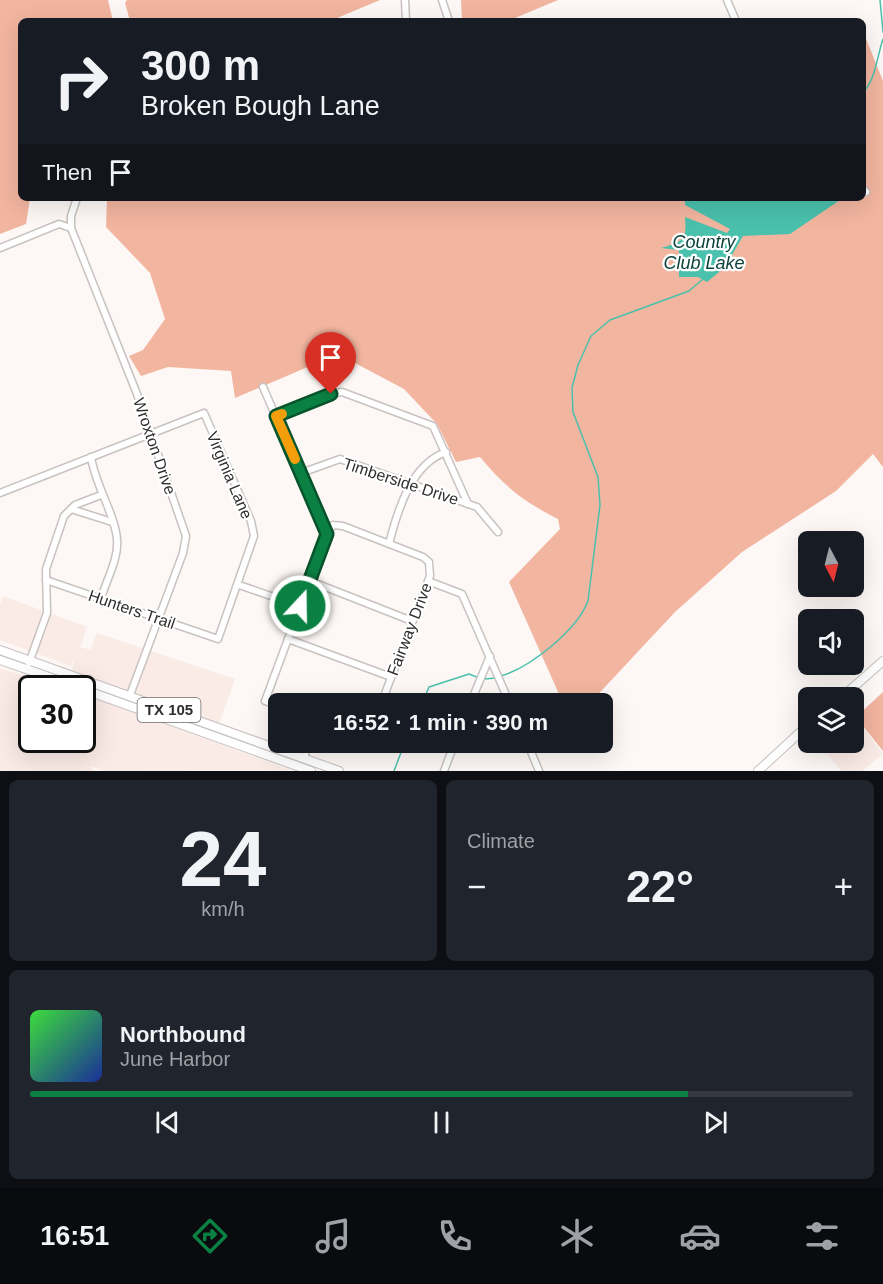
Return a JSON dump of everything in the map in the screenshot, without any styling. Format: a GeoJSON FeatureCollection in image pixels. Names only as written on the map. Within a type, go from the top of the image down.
{"type":"FeatureCollection","features":[{"type":"Feature","properties":{"kind":"main road","name":"TX 105"},"geometry":{"type":"LineString","coordinates":[[0,650],[339,771]]}},
{"type":"Feature","properties":{"kind":"main road","name":"TX 105"},"geometry":{"type":"LineString","coordinates":[[0,660],[43,675]]}},
{"type":"Feature","properties":{"kind":"main road"},"geometry":{"type":"LineString","coordinates":[[853,687],[883,661]]}},
{"type":"Feature","properties":{"kind":"main road"},"geometry":{"type":"LineString","coordinates":[[98,695],[106,694],[151,710],[160,706]]}},
{"type":"Feature","properties":{"kind":"main road","name":"TX 105"},"geometry":{"type":"LineString","coordinates":[[98,695],[311,771]]}},
{"type":"Feature","properties":{"kind":"main road"},"geometry":{"type":"LineString","coordinates":[[198,730],[204,727],[237,738],[245,738]]}},
{"type":"Feature","properties":{"kind":"main road"},"geometry":{"type":"LineString","coordinates":[[758,771],[798,734]]}},
{"type":"Feature","properties":{"kind":"main road"},"geometry":{"type":"LineString","coordinates":[[259,752],[266,752],[296,762],[304,758]]}},
{"type":"Feature","properties":{"kind":"street"},"geometry":{"type":"LineString","coordinates":[[405,0],[406,18]]}},
{"type":"Feature","properties":{"kind":"street"},"geometry":{"type":"LineString","coordinates":[[442,0],[448,18]]}},
{"type":"Feature","properties":{"kind":"street"},"geometry":{"type":"LineString","coordinates":[[727,0],[735,18]]}},
{"type":"Feature","properties":{"kind":"street"},"geometry":{"type":"LineString","coordinates":[[0,248],[59,224],[71,228],[71,216],[76,201]]}},
{"type":"Feature","properties":{"kind":"street","name":"Wroxton Drive"},"geometry":{"type":"LineString","coordinates":[[71,228],[151,433],[165,481],[186,536],[183,552],[130,696]]}},
{"type":"Feature","properties":{"kind":"street"},"geometry":{"type":"LineString","coordinates":[[263,387],[327,534]]}},
{"type":"Feature","properties":{"kind":"street"},"geometry":{"type":"LineString","coordinates":[[276,416],[331,394],[342,392],[433,426],[468,504],[482,511],[498,531]]}},
{"type":"Feature","properties":{"kind":"street","name":"Virginia Lane"},"geometry":{"type":"LineString","coordinates":[[151,433],[204,413],[253,528],[254,544],[218,639]]}},
{"type":"Feature","properties":{"kind":"street"},"geometry":{"type":"LineString","coordinates":[[0,485],[1,493],[151,433]]}},
{"type":"Feature","properties":{"kind":"street"},"geometry":{"type":"LineString","coordinates":[[268,702],[265,701],[327,534],[333,525],[389,544],[410,484],[423,470],[446,452]]}},
{"type":"Feature","properties":{"kind":"street"},"geometry":{"type":"LineString","coordinates":[[92,458],[101,495],[112,522],[117,547],[101,597]]}},
{"type":"Feature","properties":{"kind":"street","name":"Timberside Drive"},"geometry":{"type":"LineString","coordinates":[[301,473],[340,459],[468,504]]}},
{"type":"Feature","properties":{"kind":"street"},"geometry":{"type":"LineString","coordinates":[[26,669],[47,613],[48,562],[64,516],[71,509],[101,495]]}},
{"type":"Feature","properties":{"kind":"street"},"geometry":{"type":"LineString","coordinates":[[71,509],[112,522]]}},
{"type":"Feature","properties":{"kind":"street","name":"Fairway Drive"},"geometry":{"type":"LineString","coordinates":[[385,693],[428,581],[429,562],[423,557],[389,544]]}},
{"type":"Feature","properties":{"kind":"street","name":"Hunters Trail"},"geometry":{"type":"LineString","coordinates":[[46,580],[218,639]]}},
{"type":"Feature","properties":{"kind":"street"},"geometry":{"type":"LineString","coordinates":[[310,581],[412,621]]}},
{"type":"Feature","properties":{"kind":"street"},"geometry":{"type":"LineString","coordinates":[[428,581],[462,594],[506,693]]}},
{"type":"Feature","properties":{"kind":"street"},"geometry":{"type":"LineString","coordinates":[[239,585],[300,606]]}},
{"type":"Feature","properties":{"kind":"street"},"geometry":{"type":"LineString","coordinates":[[288,639],[391,677]]}},
{"type":"Feature","properties":{"kind":"street"},"geometry":{"type":"LineString","coordinates":[[475,693],[490,656]]}},
{"type":"Feature","properties":{"kind":"street"},"geometry":{"type":"LineString","coordinates":[[304,758],[306,753]]}},
{"type":"Feature","properties":{"kind":"street"},"geometry":{"type":"LineString","coordinates":[[444,771],[450,753]]}},
{"type":"Feature","properties":{"kind":"street"},"geometry":{"type":"LineString","coordinates":[[532,753],[539,771]]}},
{"type":"Feature","properties":{"kind":"shaded area"},"geometry":{"type":"Polygon","coordinates":[[[0,0],[108,0],[112,18],[18,18],[18,201],[30,201],[26,224],[0,234],[0,0]]]}},
{"type":"Feature","properties":{"kind":"shaded area"},"geometry":{"type":"Polygon","coordinates":[[[127,0],[380,0],[337,18],[129,18],[125,3],[127,0]]]}},
{"type":"Feature","properties":{"kind":"shaded area"},"geometry":{"type":"Polygon","coordinates":[[[461,0],[558,0],[515,18],[462,18],[461,0]]]}},
{"type":"Feature","properties":{"kind":"shaded area"},"geometry":{"type":"Polygon","coordinates":[[[866,38],[883,81],[883,467],[873,454],[836,491],[742,552],[675,612],[599,693],[559,693],[509,582],[560,529],[558,519],[515,492],[480,457],[456,462],[437,424],[404,389],[338,354],[235,398],[231,371],[168,367],[141,376],[129,356],[143,350],[165,319],[150,273],[106,227],[107,201],[866,201],[866,38]]]}},
{"type":"Feature","properties":{"kind":"shaded area"},"geometry":{"type":"Polygon","coordinates":[[[3,596],[87,627],[81,645],[78,646],[90,650],[97,633],[235,679],[219,724],[96,680],[96,675],[83,675],[72,671],[75,656],[71,666],[0,640],[0,606],[3,596]]]}},
{"type":"Feature","properties":{"kind":"shaded area"},"geometry":{"type":"Polygon","coordinates":[[[0,668],[21,675],[18,675],[18,753],[96,753],[96,699],[290,770],[105,771],[91,766],[93,771],[0,771],[0,668]]]}},
{"type":"Feature","properties":{"kind":"shaded area"},"geometry":{"type":"Polygon","coordinates":[[[883,692],[883,751],[864,727],[864,710],[883,692]]]}},
{"type":"Feature","properties":{"kind":"shaded area"},"geometry":{"type":"Polygon","coordinates":[[[864,728],[883,754],[862,771],[841,771],[827,753],[864,753],[864,728]]]}},
{"type":"Feature","properties":{"kind":"water","name":"Country Club Lake"},"geometry":{"type":"Polygon","coordinates":[[[685,201],[839,201],[790,234],[743,236],[725,267],[707,282],[698,277],[679,277],[679,250],[661,248],[682,239],[685,231],[685,217],[727,233],[730,229],[685,205],[685,201]]]}},
{"type":"Feature","properties":{"kind":"waterway"},"geometry":{"type":"LineString","coordinates":[[880,0],[883,32]]}},
{"type":"Feature","properties":{"kind":"waterway"},"geometry":{"type":"LineString","coordinates":[[866,89],[873,76],[883,39]]}},
{"type":"Feature","properties":{"kind":"waterway"},"geometry":{"type":"LineString","coordinates":[[501,676],[526,665],[552,646],[574,624],[588,601],[600,505],[598,477],[573,412],[572,388],[578,365],[591,336],[610,320],[689,291],[703,279]]}},
{"type":"Feature","properties":{"kind":"waterway"},"geometry":{"type":"LineString","coordinates":[[427,693],[429,687],[469,674],[479,678]]}},
{"type":"Feature","properties":{"kind":"waterway"},"geometry":{"type":"LineString","coordinates":[[484,679],[496,678]]}},
{"type":"Feature","properties":{"kind":"waterway"},"geometry":{"type":"LineString","coordinates":[[394,771],[401,753]]}},
{"type":"Feature","properties":{"kind":"slow traffic"},"geometry":{"type":"LineString","coordinates":[[282,414],[276,416],[295,459]]}},
{"type":"Feature","properties":{"kind":"route"},"geometry":{"type":"LineString","coordinates":[[300,606],[327,534],[276,416],[331,394]]}}]}
